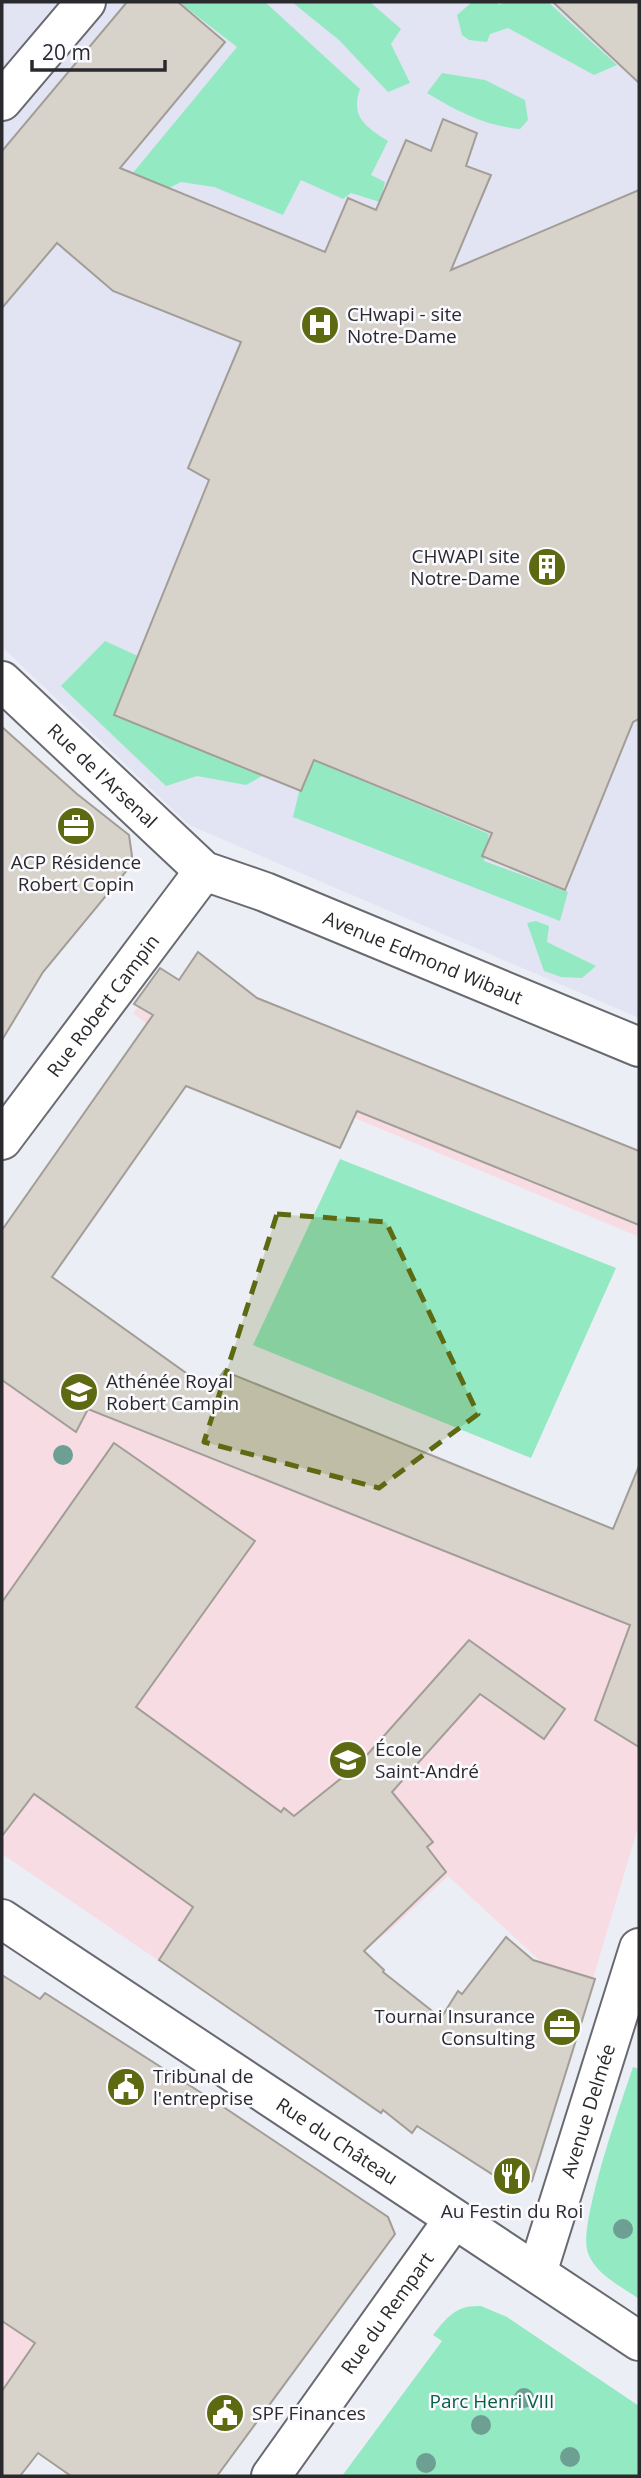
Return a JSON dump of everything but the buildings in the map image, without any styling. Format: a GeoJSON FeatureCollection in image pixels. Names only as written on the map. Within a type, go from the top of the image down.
{"type":"FeatureCollection","features":[{"type":"Feature","properties":{"kind":"street"},"geometry":{"type":"LineString","coordinates":[[2,101],[86,2]]}},
{"type":"Feature","properties":{"kind":"street","name":"Rue de l'Arsenal"},"geometry":{"type":"LineString","coordinates":[[2,681],[204,871]]}},
{"type":"Feature","properties":{"kind":"street","name":"Avenue Edmond Wibaut"},"geometry":{"type":"LineString","coordinates":[[204,871],[265,892],[639,1047]]}},
{"type":"Feature","properties":{"kind":"street","name":"Rue Robert Campin"},"geometry":{"type":"LineString","coordinates":[[2,1140],[204,871]]}},
{"type":"Feature","properties":{"kind":"street","name":"Rue du Château"},"geometry":{"type":"LineString","coordinates":[[2,1919],[639,2341]]}},
{"type":"Feature","properties":{"kind":"street","name":"Avenue Delmée"},"geometry":{"type":"LineString","coordinates":[[537,2273],[639,1948]]}},
{"type":"Feature","properties":{"kind":"street","name":"Rue du Rempart"},"geometry":{"type":"LineString","coordinates":[[271,2476],[454,2219]]}},
{"type":"Feature","properties":{"kind":"highlighted area"},"geometry":{"type":"Polygon","coordinates":[[[277,1214],[386,1222],[478,1414],[379,1488],[204,1442],[277,1214]]]}},
{"type":"Feature","properties":{"kind":"shaded area","name":"CHwapi - site Notre-Dame"},"geometry":{"type":"Polygon","coordinates":[[[2,2],[639,2],[639,1018],[189,825],[2,647],[2,2]]]}},
{"type":"Feature","properties":{"kind":"shaded area","name":"École Saint-André"},"geometry":{"type":"Polygon","coordinates":[[[162,976],[256,1006],[639,1161],[639,1237],[192,1050],[13,1295],[191,1416],[618,1536],[632,1505],[639,1507],[639,1824],[593,1979],[540,1961],[448,1876],[388,1932],[362,1951],[282,2038],[156,1959],[2,1854],[2,1841],[14,1820],[2,1811],[2,1244],[153,1029],[133,1013],[162,976]]]}},
{"type":"Feature","properties":{"kind":"shaded area"},"geometry":{"type":"Polygon","coordinates":[[[2,2321],[35,2343],[2,2389],[2,2321]]]}},
{"type":"Feature","properties":{"kind":"green space"},"geometry":{"type":"Polygon","coordinates":[[[179,2],[265,2],[360,89],[357,107],[362,120],[388,141],[371,175],[385,182],[380,202],[351,193],[343,199],[301,180],[283,215],[214,187],[181,182],[165,190],[132,174],[237,47],[179,2]]]}},
{"type":"Feature","properties":{"kind":"green space"},"geometry":{"type":"Polygon","coordinates":[[[292,2],[370,2],[401,29],[391,44],[410,83],[388,92],[339,40],[292,2]]]}},
{"type":"Feature","properties":{"kind":"green space"},"geometry":{"type":"Polygon","coordinates":[[[472,2],[497,2],[499,5],[504,2],[548,2],[617,65],[594,75],[508,28],[490,34],[487,42],[469,40],[462,35],[457,15],[472,2]]]}},
{"type":"Feature","properties":{"kind":"green space"},"geometry":{"type":"Polygon","coordinates":[[[442,73],[485,80],[525,100],[528,120],[520,129],[507,127],[483,121],[449,106],[427,93],[442,73]]]}},
{"type":"Feature","properties":{"kind":"green space"},"geometry":{"type":"Polygon","coordinates":[[[105,641],[140,657],[116,714],[262,776],[246,785],[197,776],[166,786],[61,686],[105,641]]]}},
{"type":"Feature","properties":{"kind":"green space"},"geometry":{"type":"Polygon","coordinates":[[[315,761],[489,834],[484,861],[568,892],[560,921],[293,817],[299,792],[315,761]]]}},
{"type":"Feature","properties":{"kind":"green space"},"geometry":{"type":"Polygon","coordinates":[[[536,921],[549,926],[547,942],[596,966],[582,978],[561,977],[544,971],[527,923],[536,921]]]}},
{"type":"Feature","properties":{"kind":"green space"},"geometry":{"type":"Polygon","coordinates":[[[340,1159],[616,1268],[531,1458],[253,1345],[340,1159]]]}},
{"type":"Feature","properties":{"kind":"green space"},"geometry":{"type":"Polygon","coordinates":[[[633,2067],[639,2069],[639,2299],[597,2268],[588,2253],[586,2239],[602,2163],[633,2067]]]}},
{"type":"Feature","properties":{"kind":"green space","name":"Parc Henri VIII"},"geometry":{"type":"Polygon","coordinates":[[[481,2306],[507,2317],[639,2406],[639,2476],[342,2476],[442,2341],[433,2335],[438,2328],[459,2310],[481,2306]]]}},
{"type":"Feature","properties":{"kind":"place","name":"CHwapi - site Notre-Dame"},"geometry":{"type":"Point","coordinates":[320,325]}},
{"type":"Feature","properties":{"kind":"place","name":"CHWAPI site Notre-Dame"},"geometry":{"type":"Point","coordinates":[547,567]}},
{"type":"Feature","properties":{"kind":"place","name":"ACP Résidence Robert Copin"},"geometry":{"type":"Point","coordinates":[76,826]}},
{"type":"Feature","properties":{"kind":"place","name":"Athénée Royal Robert Campin"},"geometry":{"type":"Point","coordinates":[79,1392]}},
{"type":"Feature","properties":{"kind":"place","name":"École Saint-André"},"geometry":{"type":"Point","coordinates":[348,1760]}},
{"type":"Feature","properties":{"kind":"place","name":"Tournai Insurance Consulting"},"geometry":{"type":"Point","coordinates":[562,2027]}},
{"type":"Feature","properties":{"kind":"place","name":"Tribunal de l'entreprise"},"geometry":{"type":"Point","coordinates":[126,2087]}},
{"type":"Feature","properties":{"kind":"place","name":"Au Festin du Roi"},"geometry":{"type":"Point","coordinates":[512,2176]}},
{"type":"Feature","properties":{"kind":"place","name":"SPF Finances"},"geometry":{"type":"Point","coordinates":[225,2413]}}]}
